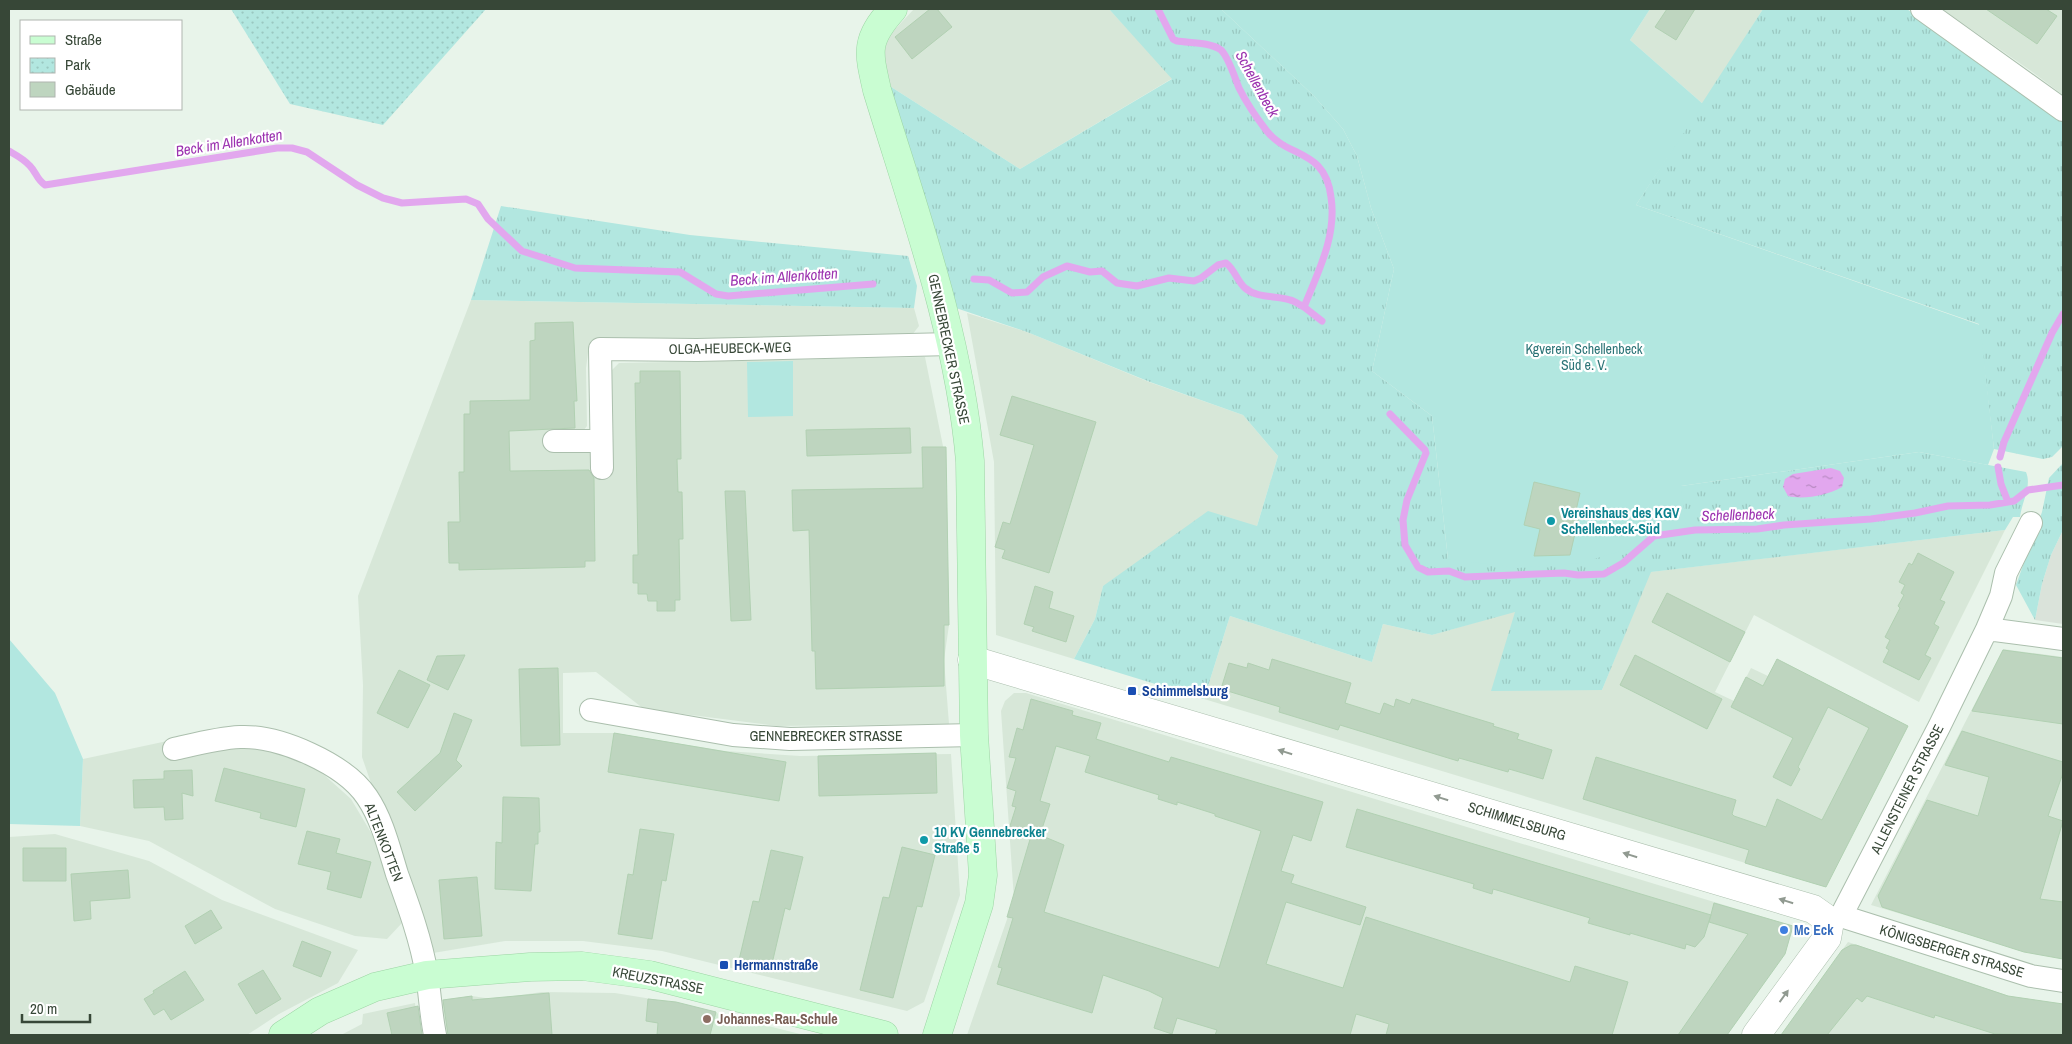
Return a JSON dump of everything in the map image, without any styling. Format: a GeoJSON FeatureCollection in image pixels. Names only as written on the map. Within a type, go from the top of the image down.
{"type":"FeatureCollection","features":[{"type":"Feature","properties":{"kind":"main road","name":"GENNEBRECKER STRASSE"},"geometry":{"type":"LineString","coordinates":[[893,9],[874,33],[870,49],[870,62],[934,276],[951,344],[966,417],[970,461],[974,735],[982,875],[979,904],[937,1035]]}},
{"type":"Feature","properties":{"kind":"main road","name":"KREUZSTRASSE"},"geometry":{"type":"LineString","coordinates":[[283,1035],[320,1011],[375,987],[427,975],[530,967],[582,966],[650,975],[884,1035]]}},
{"type":"Feature","properties":{"kind":"street"},"geometry":{"type":"LineString","coordinates":[[1922,9],[2063,110]]}},
{"type":"Feature","properties":{"kind":"street","name":"OLGA-HEUBECK-WEG"},"geometry":{"type":"LineString","coordinates":[[602,468],[600,349],[696,350],[951,344]]}},
{"type":"Feature","properties":{"kind":"street"},"geometry":{"type":"LineString","coordinates":[[554,441],[601,441]]}},
{"type":"Feature","properties":{"kind":"street","name":"ALLENSTEINER STRASSE"},"geometry":{"type":"LineString","coordinates":[[1756,1035],[1827,938],[1835,919],[1939,727],[2002,596],[2006,573],[2031,523]]}},
{"type":"Feature","properties":{"kind":"street"},"geometry":{"type":"LineString","coordinates":[[1987,629],[2063,639]]}},
{"type":"Feature","properties":{"kind":"street","name":"SCHIMMELSBURG"},"geometry":{"type":"LineString","coordinates":[[972,660],[1813,909],[1835,919]]}},
{"type":"Feature","properties":{"kind":"street","name":"GENNEBRECKER STRASSE"},"geometry":{"type":"LineString","coordinates":[[591,710],[733,735],[790,739],[974,735]]}},
{"type":"Feature","properties":{"kind":"street","name":"ALTENKOTTEN"},"geometry":{"type":"LineString","coordinates":[[174,749],[214,740],[242,737],[266,739],[296,748],[320,759],[345,775],[366,796],[380,822],[416,928],[427,975],[433,1025]]}},
{"type":"Feature","properties":{"kind":"street","name":"KÖNIGSBERGER STRASSE"},"geometry":{"type":"LineString","coordinates":[[1835,919],[2031,976],[2063,981]]}},
{"type":"Feature","properties":{"kind":"shaded area"},"geometry":{"type":"Polygon","coordinates":[[[914,9],[1109,9],[1173,78],[1020,169],[888,85],[884,53],[887,38],[914,9]]]}},
{"type":"Feature","properties":{"kind":"shaded area"},"geometry":{"type":"Polygon","coordinates":[[[1650,9],[1763,9],[1703,104],[1630,40],[1650,9]]]}},
{"type":"Feature","properties":{"kind":"shaded area"},"geometry":{"type":"Polygon","coordinates":[[[1942,9],[2063,9],[2063,95],[2031,71],[1942,9]]]}},
{"type":"Feature","properties":{"kind":"shaded area"},"geometry":{"type":"Polygon","coordinates":[[[471,300],[914,308],[919,326],[912,335],[594,345],[588,353],[586,368],[587,426],[583,431],[589,451],[593,454],[608,380],[612,370],[619,363],[925,357],[946,461],[949,625],[944,660],[949,724],[777,726],[644,709],[596,672],[563,673],[563,733],[614,733],[725,751],[800,756],[951,754],[960,895],[924,1002],[907,1011],[662,951],[583,941],[505,941],[433,953],[409,893],[362,757],[363,685],[358,596],[471,300]]]}},
{"type":"Feature","properties":{"kind":"shaded area"},"geometry":{"type":"Polygon","coordinates":[[[967,313],[1027,332],[1149,382],[1243,415],[1278,456],[1257,526],[1103,586],[1095,619],[1074,659],[996,635],[994,462],[967,313]]]}},
{"type":"Feature","properties":{"kind":"shaded area"},"geometry":{"type":"Polygon","coordinates":[[[2005,530],[1919,702],[1754,615],[1715,692],[1734,701],[1751,668],[1768,676],[1777,659],[1908,726],[1825,887],[1204,699],[1230,616],[1372,662],[1383,624],[1432,635],[1515,611],[1602,690],[1650,572],[2005,530]]]}},
{"type":"Feature","properties":{"kind":"shaded area"},"geometry":{"type":"Polygon","coordinates":[[[2063,530],[2063,624],[2035,620],[2042,584],[2051,555],[2063,530]]]}},
{"type":"Feature","properties":{"kind":"shaded area"},"geometry":{"type":"Polygon","coordinates":[[[2003,649],[2063,657],[2063,957],[2024,951],[1871,905],[2003,649]]]}},
{"type":"Feature","properties":{"kind":"shaded area"},"geometry":{"type":"Polygon","coordinates":[[[1014,693],[1026,693],[1793,926],[1784,954],[1727,1035],[967,1035],[1014,899],[1001,711],[1005,701],[1014,693]]]}},
{"type":"Feature","properties":{"kind":"shaded area"},"geometry":{"type":"Polygon","coordinates":[[[172,740],[276,751],[312,764],[351,799],[376,841],[402,923],[387,939],[355,936],[275,909],[149,841],[80,826],[83,759],[172,740]]]}},
{"type":"Feature","properties":{"kind":"shaded area"},"geometry":{"type":"Polygon","coordinates":[[[55,834],[149,861],[222,900],[358,950],[338,983],[279,1014],[247,1035],[9,1035],[9,837],[55,834]]]}},
{"type":"Feature","properties":{"kind":"shaded area"},"geometry":{"type":"Polygon","coordinates":[[[1848,942],[2009,996],[2063,1004],[2063,1035],[1781,1035],[1848,942]]]}},
{"type":"Feature","properties":{"kind":"shaded area"},"geometry":{"type":"Polygon","coordinates":[[[542,992],[615,993],[676,1003],[674,1035],[443,1035],[438,1000],[472,996],[492,999],[542,992]]]}},
{"type":"Feature","properties":{"kind":"shaded area"},"geometry":{"type":"Polygon","coordinates":[[[415,1003],[419,1035],[341,1035],[362,1024],[363,1014],[415,1003]]]}},
{"type":"Feature","properties":{"kind":"shaded area","name":"Johannes-Rau-Schule"},"geometry":{"type":"Polygon","coordinates":[[[676,1003],[804,1035],[674,1035],[676,1003]]]}},
{"type":"Feature","properties":{"kind":"green space"},"geometry":{"type":"Polygon","coordinates":[[[231,9],[486,9],[383,125],[290,104],[231,9]]]}},
{"type":"Feature","properties":{"kind":"green space"},"geometry":{"type":"Polygon","coordinates":[[[1109,9],[1221,9],[1314,96],[1343,129],[1357,156],[1371,208],[1394,269],[1372,371],[1432,416],[1448,559],[1681,486],[1919,452],[2026,472],[2028,483],[2020,517],[2013,517],[2005,530],[1651,572],[1602,690],[1491,691],[1515,612],[1432,635],[1383,624],[1372,662],[1230,616],[1204,699],[1074,659],[1095,619],[1103,586],[1208,511],[1257,526],[1278,456],[1243,415],[1150,382],[1027,332],[956,308],[888,85],[1020,169],[1172,79],[1109,9]]]}},
{"type":"Feature","properties":{"kind":"green space","name":"Kgverein Schellenbeck Süd e. V."},"geometry":{"type":"Polygon","coordinates":[[[1221,9],[1650,9],[1630,40],[1703,104],[1636,205],[1980,325],[1994,449],[1988,465],[1919,452],[1681,486],[1687,532],[1580,563],[1518,568],[1448,559],[1432,416],[1372,371],[1394,269],[1371,208],[1357,156],[1343,129],[1314,96],[1221,9]]]}},
{"type":"Feature","properties":{"kind":"green space"},"geometry":{"type":"Polygon","coordinates":[[[1763,9],[1907,9],[1976,61],[2063,122],[2063,446],[2052,457],[2043,459],[1994,449],[1979,324],[1636,205],[1763,9]]]}},
{"type":"Feature","properties":{"kind":"green space"},"geometry":{"type":"Polygon","coordinates":[[[501,206],[690,235],[908,256],[917,286],[914,308],[471,300],[501,206]]]}},
{"type":"Feature","properties":{"kind":"green space"},"geometry":{"type":"Polygon","coordinates":[[[793,361],[793,416],[748,417],[747,362],[793,361]]]}},
{"type":"Feature","properties":{"kind":"green space"},"geometry":{"type":"Polygon","coordinates":[[[2063,463],[2063,530],[2051,555],[2042,584],[2035,620],[2016,585],[2042,512],[2049,478],[2063,463]]]}},
{"type":"Feature","properties":{"kind":"green space"},"geometry":{"type":"Polygon","coordinates":[[[9,639],[55,693],[83,759],[80,826],[9,824],[9,639]]]}},
{"type":"Feature","properties":{"kind":"water"},"geometry":{"type":"Polygon","coordinates":[[[1831,468],[1840,471],[1844,478],[1842,487],[1836,490],[1816,496],[1794,497],[1788,496],[1783,487],[1785,479],[1793,474],[1831,468]]]}},
{"type":"Feature","properties":{"kind":"building"},"geometry":{"type":"Polygon","coordinates":[[[930,9],[937,9],[952,27],[912,59],[895,37],[930,9]]]}},
{"type":"Feature","properties":{"kind":"building"},"geometry":{"type":"Polygon","coordinates":[[[1667,9],[1695,9],[1676,40],[1655,27],[1667,9]]]}},
{"type":"Feature","properties":{"kind":"building"},"geometry":{"type":"Polygon","coordinates":[[[1986,9],[2046,9],[2057,16],[2037,44],[1986,9]]]}},
{"type":"Feature","properties":{"kind":"building"},"geometry":{"type":"Polygon","coordinates":[[[573,322],[577,401],[574,401],[575,428],[509,431],[510,471],[589,470],[594,478],[595,561],[585,561],[585,567],[459,570],[459,563],[449,563],[448,522],[460,522],[459,472],[464,472],[464,414],[470,414],[470,401],[530,400],[530,341],[535,340],[535,323],[573,322]]]}},
{"type":"Feature","properties":{"kind":"building"},"geometry":{"type":"Polygon","coordinates":[[[640,371],[680,371],[681,459],[677,459],[678,492],[682,492],[683,539],[679,539],[680,600],[675,600],[675,611],[657,611],[657,601],[648,601],[647,594],[638,594],[638,583],[633,583],[633,555],[638,555],[635,383],[640,383],[640,371]]]}},
{"type":"Feature","properties":{"kind":"building"},"geometry":{"type":"Polygon","coordinates":[[[1012,396],[1096,422],[1049,573],[1002,558],[1005,550],[995,547],[1003,522],[1010,524],[1034,445],[1000,435],[1012,396]]]}},
{"type":"Feature","properties":{"kind":"building"},"geometry":{"type":"Polygon","coordinates":[[[910,428],[911,453],[807,456],[806,430],[910,428]]]}},
{"type":"Feature","properties":{"kind":"building"},"geometry":{"type":"Polygon","coordinates":[[[922,447],[946,447],[949,625],[944,625],[944,686],[816,689],[815,651],[812,651],[809,530],[793,531],[792,490],[923,488],[922,447]]]}},
{"type":"Feature","properties":{"kind":"building","name":"Vereinshaus des KGV Schellenbeck-Süd"},"geometry":{"type":"Polygon","coordinates":[[[1534,482],[1580,493],[1575,515],[1579,516],[1570,555],[1534,556],[1540,529],[1524,525],[1534,482]]]}},
{"type":"Feature","properties":{"kind":"building"},"geometry":{"type":"Polygon","coordinates":[[[725,491],[745,491],[751,620],[731,621],[725,491]]]}},
{"type":"Feature","properties":{"kind":"building"},"geometry":{"type":"Polygon","coordinates":[[[1918,553],[1954,572],[1940,600],[1945,602],[1934,624],[1939,627],[1925,655],[1931,658],[1919,680],[1883,662],[1889,650],[1886,648],[1890,640],[1885,637],[1900,608],[1898,606],[1904,595],[1901,593],[1905,585],[1899,582],[1909,563],[1912,565],[1918,553]]]}},
{"type":"Feature","properties":{"kind":"building"},"geometry":{"type":"Polygon","coordinates":[[[1035,586],[1053,592],[1049,608],[1074,616],[1066,642],[1032,631],[1034,627],[1024,624],[1035,586]]]}},
{"type":"Feature","properties":{"kind":"building"},"geometry":{"type":"Polygon","coordinates":[[[1667,593],[1745,632],[1730,662],[1652,622],[1667,593]]]}},
{"type":"Feature","properties":{"kind":"building"},"geometry":{"type":"Polygon","coordinates":[[[2003,650],[2063,658],[2063,724],[1972,711],[2003,650]]]}},
{"type":"Feature","properties":{"kind":"building"},"geometry":{"type":"Polygon","coordinates":[[[465,655],[448,690],[427,680],[437,656],[465,655]]]}},
{"type":"Feature","properties":{"kind":"building"},"geometry":{"type":"Polygon","coordinates":[[[1635,655],[1722,699],[1707,729],[1620,685],[1635,655]]]}},
{"type":"Feature","properties":{"kind":"building"},"geometry":{"type":"Polygon","coordinates":[[[1272,659],[1351,683],[1345,703],[1380,714],[1384,703],[1394,707],[1396,699],[1410,704],[1412,699],[1494,724],[1493,726],[1519,734],[1517,739],[1552,750],[1543,779],[1509,769],[1508,772],[1459,758],[1458,761],[1340,725],[1338,730],[1279,712],[1280,707],[1221,689],[1229,663],[1247,668],[1248,663],[1269,670],[1272,659]]]}},
{"type":"Feature","properties":{"kind":"building"},"geometry":{"type":"Polygon","coordinates":[[[1777,659],[1908,726],[1826,887],[1745,863],[1749,850],[1583,799],[1596,757],[1736,800],[1732,814],[1734,816],[1766,827],[1777,799],[1822,820],[1869,728],[1828,707],[1798,767],[1800,769],[1791,786],[1773,777],[1793,738],[1731,707],[1746,677],[1763,686],[1777,659]]]}},
{"type":"Feature","properties":{"kind":"building"},"geometry":{"type":"Polygon","coordinates":[[[558,668],[560,745],[521,746],[519,669],[558,668]]]}},
{"type":"Feature","properties":{"kind":"building"},"geometry":{"type":"Polygon","coordinates":[[[399,670],[430,685],[408,728],[377,713],[399,670]]]}},
{"type":"Feature","properties":{"kind":"building"},"geometry":{"type":"Polygon","coordinates":[[[1031,699],[1073,711],[1072,715],[1101,723],[1096,739],[1169,762],[1171,757],[1323,802],[1311,841],[1293,835],[1281,871],[1294,875],[1291,883],[1366,907],[1360,925],[1286,902],[1266,964],[1343,988],[1366,917],[1570,982],[1575,966],[1628,982],[1612,1035],[1386,1035],[1389,1024],[1356,1014],[1350,1035],[1215,1035],[1217,1030],[1177,1018],[1172,1034],[1154,1028],[1163,998],[1149,991],[1103,975],[1092,1013],[997,984],[1002,968],[998,967],[1013,918],[1007,917],[1031,836],[1009,829],[1016,807],[1012,806],[1016,791],[1007,788],[1016,758],[1009,757],[1017,728],[1023,730],[1031,699]],[[1056,746],[1040,801],[1050,804],[1040,835],[1064,845],[1044,912],[1219,968],[1261,831],[1177,802],[1177,805],[1158,799],[1159,795],[1085,772],[1090,756],[1056,746]]]}},
{"type":"Feature","properties":{"kind":"building"},"geometry":{"type":"Polygon","coordinates":[[[454,713],[472,720],[456,760],[462,766],[415,811],[397,792],[440,753],[454,713]]]}},
{"type":"Feature","properties":{"kind":"building"},"geometry":{"type":"Polygon","coordinates":[[[1962,731],[2063,762],[2063,773],[2048,816],[2063,821],[2040,899],[2063,902],[2063,959],[2024,952],[1882,907],[1878,896],[1927,800],[1978,816],[1989,777],[1945,765],[1962,731]]]}},
{"type":"Feature","properties":{"kind":"building"},"geometry":{"type":"Polygon","coordinates":[[[614,733],[786,762],[779,801],[608,772],[614,733]]]}},
{"type":"Feature","properties":{"kind":"building"},"geometry":{"type":"Polygon","coordinates":[[[936,753],[937,793],[819,796],[818,756],[936,753]]]}},
{"type":"Feature","properties":{"kind":"building"},"geometry":{"type":"Polygon","coordinates":[[[224,768],[305,789],[296,827],[260,818],[261,813],[215,801],[224,768]]]}},
{"type":"Feature","properties":{"kind":"building"},"geometry":{"type":"Polygon","coordinates":[[[192,770],[193,796],[182,793],[183,819],[165,820],[164,807],[134,808],[133,780],[164,779],[164,771],[192,770]]]}},
{"type":"Feature","properties":{"kind":"building"},"geometry":{"type":"Polygon","coordinates":[[[503,797],[539,798],[540,832],[538,832],[538,844],[535,844],[531,891],[495,889],[496,842],[502,843],[503,797]]]}},
{"type":"Feature","properties":{"kind":"building"},"geometry":{"type":"Polygon","coordinates":[[[1357,809],[1711,915],[1704,937],[1695,947],[1686,944],[1685,949],[1588,923],[1590,918],[1493,889],[1492,894],[1473,888],[1474,884],[1346,847],[1357,809]]]}},
{"type":"Feature","properties":{"kind":"building"},"geometry":{"type":"Polygon","coordinates":[[[640,829],[674,834],[666,881],[662,880],[652,939],[618,934],[628,874],[633,875],[640,829]]]}},
{"type":"Feature","properties":{"kind":"building"},"geometry":{"type":"Polygon","coordinates":[[[307,831],[340,839],[336,853],[371,862],[361,898],[327,889],[331,872],[298,864],[307,831]]]}},
{"type":"Feature","properties":{"kind":"building"},"geometry":{"type":"Polygon","coordinates":[[[902,847],[935,855],[922,907],[917,906],[893,998],[860,990],[883,897],[889,898],[902,847]]]}},
{"type":"Feature","properties":{"kind":"building"},"geometry":{"type":"Polygon","coordinates":[[[23,848],[66,848],[66,881],[23,881],[23,848]]]}},
{"type":"Feature","properties":{"kind":"building"},"geometry":{"type":"Polygon","coordinates":[[[771,850],[803,857],[790,910],[785,908],[771,968],[739,960],[753,901],[759,902],[771,850]]]}},
{"type":"Feature","properties":{"kind":"building"},"geometry":{"type":"Polygon","coordinates":[[[128,870],[130,898],[90,901],[91,919],[74,921],[71,874],[128,870]]]}},
{"type":"Feature","properties":{"kind":"building"},"geometry":{"type":"Polygon","coordinates":[[[477,877],[482,936],[444,939],[439,880],[477,877]]]}},
{"type":"Feature","properties":{"kind":"building"},"geometry":{"type":"Polygon","coordinates":[[[1714,903],[1793,926],[1785,954],[1727,1035],[1678,1035],[1748,934],[1709,922],[1714,903]]]}},
{"type":"Feature","properties":{"kind":"building"},"geometry":{"type":"Polygon","coordinates":[[[211,910],[222,928],[195,944],[185,926],[211,910]]]}},
{"type":"Feature","properties":{"kind":"building"},"geometry":{"type":"Polygon","coordinates":[[[302,941],[331,952],[321,977],[293,966],[302,941]]]}},
{"type":"Feature","properties":{"kind":"building"},"geometry":{"type":"Polygon","coordinates":[[[1851,945],[1856,945],[2008,996],[2063,1004],[2063,1035],[1995,1034],[1935,1015],[1934,1018],[1867,996],[1862,1002],[1857,998],[1827,1035],[1781,1035],[1842,950],[1851,945]]]}},
{"type":"Feature","properties":{"kind":"building"},"geometry":{"type":"Polygon","coordinates":[[[263,970],[281,999],[256,1014],[238,984],[263,970]]]}},
{"type":"Feature","properties":{"kind":"building"},"geometry":{"type":"Polygon","coordinates":[[[185,971],[204,1000],[171,1020],[164,1009],[154,1015],[144,999],[154,993],[153,991],[185,971]]]}},
{"type":"Feature","properties":{"kind":"building"},"geometry":{"type":"Polygon","coordinates":[[[549,993],[552,1035],[448,1035],[443,1000],[472,996],[472,1000],[549,993]]]}},
{"type":"Feature","properties":{"kind":"building"},"geometry":{"type":"Polygon","coordinates":[[[648,999],[676,1002],[716,1012],[710,1035],[657,1035],[658,1023],[646,1021],[648,999]]]}},
{"type":"Feature","properties":{"kind":"building"},"geometry":{"type":"Polygon","coordinates":[[[418,1006],[422,1035],[392,1035],[387,1013],[418,1006]]]}},
{"type":"Feature","properties":{"kind":"waterway","name":"Schellenbeck"},"geometry":{"type":"LineString","coordinates":[[1158,9],[1173,39],[1206,44],[1216,47],[1224,53],[1239,88],[1266,130],[1285,146],[1314,162],[1327,181],[1332,211],[1329,240],[1304,307],[1322,321]]}},
{"type":"Feature","properties":{"kind":"waterway","name":"Beck im Allenkotten"},"geometry":{"type":"LineString","coordinates":[[9,151],[28,164],[45,185],[277,148],[292,148],[307,152],[357,185],[383,198],[402,203],[466,199],[478,204],[488,219],[522,251],[575,268],[680,272],[716,294],[728,296],[873,284]]}},
{"type":"Feature","properties":{"kind":"waterway","name":"Beck im Allenkotten"},"geometry":{"type":"LineString","coordinates":[[974,279],[989,280],[1012,293],[1027,292],[1043,277],[1067,266],[1090,272],[1102,271],[1117,283],[1137,286],[1169,278],[1194,281],[1218,265],[1226,263],[1242,285],[1250,291],[1256,294],[1285,298],[1304,307]]}},
{"type":"Feature","properties":{"kind":"waterway"},"geometry":{"type":"LineString","coordinates":[[2000,457],[2004,442],[2052,333],[2063,314]]}},
{"type":"Feature","properties":{"kind":"waterway","name":"Schellenbeck"},"geometry":{"type":"LineString","coordinates":[[1390,414],[1426,453],[1407,500],[1403,520],[1405,545],[1418,567],[1428,572],[1449,571],[1465,577],[1564,573],[1578,575],[1604,574],[1623,563],[1654,536],[1695,530],[1757,529],[1784,525],[1871,519],[1948,506],[1990,505],[2014,501],[2028,490],[2063,485]]}},
{"type":"Feature","properties":{"kind":"waterway"},"geometry":{"type":"LineString","coordinates":[[1998,467],[2001,484],[2008,502]]}},
{"type":"Feature","properties":{"kind":"place","name":"Vereinshaus des KGV Schellenbeck-Süd"},"geometry":{"type":"Point","coordinates":[1551,521]}},
{"type":"Feature","properties":{"kind":"place","name":"Schimmelsburg"},"geometry":{"type":"Point","coordinates":[1132,691]}},
{"type":"Feature","properties":{"kind":"place","name":"10 KV Gennebrecker Straße 5"},"geometry":{"type":"Point","coordinates":[924,840]}},
{"type":"Feature","properties":{"kind":"place","name":"Mc Eck"},"geometry":{"type":"Point","coordinates":[1784,930]}},
{"type":"Feature","properties":{"kind":"place","name":"Hermannstraße"},"geometry":{"type":"Point","coordinates":[724,965]}},
{"type":"Feature","properties":{"kind":"place","name":"Johannes-Rau-Schule"},"geometry":{"type":"Point","coordinates":[707,1019]}}]}
